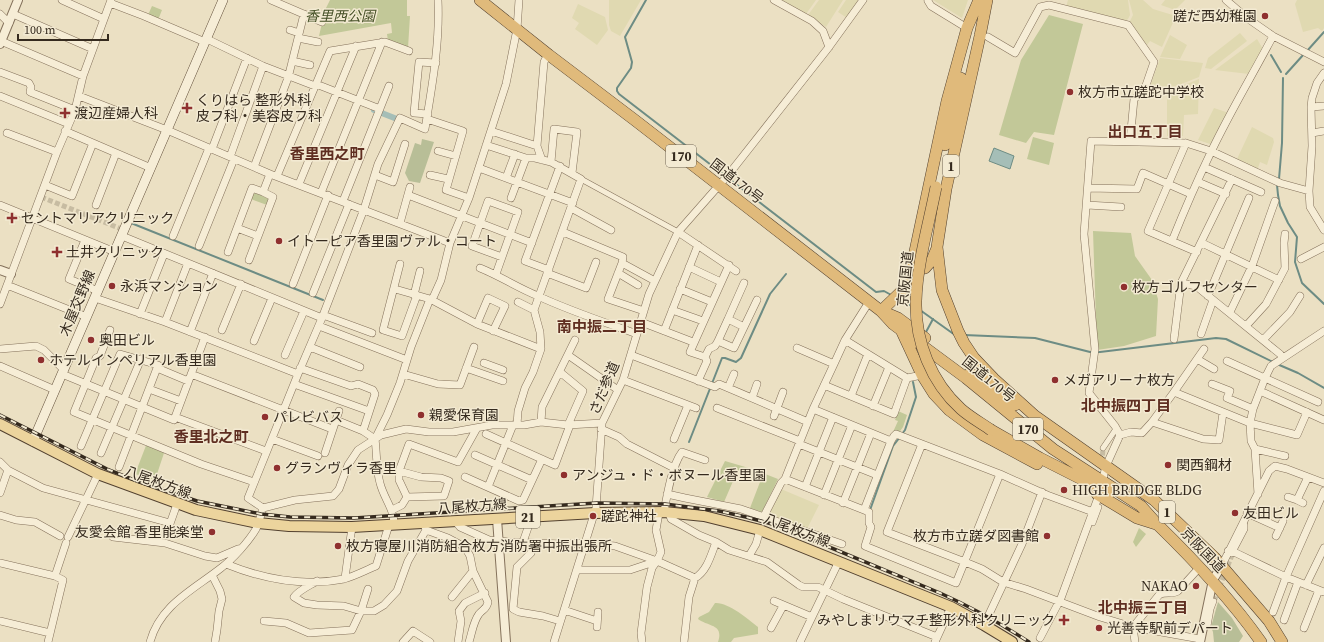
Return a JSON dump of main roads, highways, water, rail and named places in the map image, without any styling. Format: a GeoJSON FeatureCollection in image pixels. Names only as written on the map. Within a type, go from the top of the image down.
{"type":"FeatureCollection","features":[{"type":"Feature","properties":{"kind":"highway","name":"国道170号"},"geometry":{"type":"LineString","coordinates":[[480,0],[548,54],[724,179],[881,311],[893,324],[966,378],[1101,488]]}},
{"type":"Feature","properties":{"kind":"highway"},"geometry":{"type":"LineString","coordinates":[[881,311],[904,289],[911,270],[963,24],[979,0]]}},
{"type":"Feature","properties":{"kind":"highway","name":"京阪国道"},"geometry":{"type":"LineString","coordinates":[[979,0],[936,187],[919,272],[916,301],[918,328],[924,355],[937,380],[949,397],[962,410],[991,430],[1040,458],[1101,488],[1157,524],[1213,580],[1245,618],[1261,642]]}},
{"type":"Feature","properties":{"kind":"highway","name":"京阪国道"},"geometry":{"type":"LineString","coordinates":[[987,0],[984,36],[946,189],[937,247],[942,290],[958,331],[974,358],[994,379],[1035,416],[1154,500],[1222,565],[1269,621],[1282,642]]}},
{"type":"Feature","properties":{"kind":"highway"},"geometry":{"type":"LineString","coordinates":[[911,270],[925,268],[932,260],[937,247]]}},
{"type":"Feature","properties":{"kind":"highway","name":"国道170号"},"geometry":{"type":"LineString","coordinates":[[881,311],[898,318],[989,387],[1016,406],[1035,416]]}},
{"type":"Feature","properties":{"kind":"highway"},"geometry":{"type":"LineString","coordinates":[[901,330],[907,340],[922,375],[934,394],[949,410],[982,435],[1019,455],[1101,488]]}},
{"type":"Feature","properties":{"kind":"highway"},"geometry":{"type":"LineString","coordinates":[[1245,618],[1246,626],[1255,642]]}},
{"type":"Feature","properties":{"kind":"main road","name":"木屋交野線"},"geometry":{"type":"LineString","coordinates":[[33,441],[223,0]]}},
{"type":"Feature","properties":{"kind":"main road","name":"八尾枚方線"},"geometry":{"type":"LineString","coordinates":[[0,424],[98,474],[196,510],[258,523],[289,526],[352,527],[393,519],[425,527],[455,521],[595,513],[664,513],[704,516],[760,530],[839,562],[950,608],[984,625],[1012,642]]}},
{"type":"Feature","properties":{"kind":"water"},"geometry":{"type":"Polygon","coordinates":[[[994,148],[1014,156],[1010,169],[989,161],[994,148]]]}},
{"type":"Feature","properties":{"kind":"waterway"},"geometry":{"type":"LineString","coordinates":[[646,0],[625,37],[632,62],[631,68],[617,88],[619,94],[876,292],[884,291],[893,296]]}},
{"type":"Feature","properties":{"kind":"waterway"},"geometry":{"type":"LineString","coordinates":[[1307,51],[1324,32]]}},
{"type":"Feature","properties":{"kind":"waterway"},"geometry":{"type":"LineString","coordinates":[[1286,74],[1304,54]]}},
{"type":"Feature","properties":{"kind":"waterway"},"geometry":{"type":"LineString","coordinates":[[1271,55],[1281,72]]}},
{"type":"Feature","properties":{"kind":"waterway"},"geometry":{"type":"LineString","coordinates":[[1279,179],[1282,143],[1283,78]]}},
{"type":"Feature","properties":{"kind":"waterway"},"geometry":{"type":"LineString","coordinates":[[374,110],[397,119]]}},
{"type":"Feature","properties":{"kind":"waterway"},"geometry":{"type":"LineString","coordinates":[[1277,185],[1280,206],[1297,237],[1295,262],[1302,283],[1324,304]]}},
{"type":"Feature","properties":{"kind":"waterway"},"geometry":{"type":"LineString","coordinates":[[131,223],[323,300]]}},
{"type":"Feature","properties":{"kind":"waterway"},"geometry":{"type":"LineString","coordinates":[[689,442],[722,358],[736,362],[741,358],[770,294],[786,274]]}},
{"type":"Feature","properties":{"kind":"waterway"},"geometry":{"type":"LineString","coordinates":[[898,299],[912,306]]}},
{"type":"Feature","properties":{"kind":"waterway"},"geometry":{"type":"LineString","coordinates":[[920,310],[955,335]]}},
{"type":"Feature","properties":{"kind":"waterway"},"geometry":{"type":"LineString","coordinates":[[926,332],[933,319]]}},
{"type":"Feature","properties":{"kind":"waterway"},"geometry":{"type":"LineString","coordinates":[[964,335],[1035,338],[1090,352],[1216,338],[1226,339],[1273,362]]}},
{"type":"Feature","properties":{"kind":"waterway"},"geometry":{"type":"LineString","coordinates":[[1277,364],[1298,373],[1324,388]]}},
{"type":"Feature","properties":{"kind":"waterway"},"geometry":{"type":"LineString","coordinates":[[902,434],[905,430],[916,397],[913,382]]}},
{"type":"Feature","properties":{"kind":"waterway"},"geometry":{"type":"LineString","coordinates":[[870,510],[893,446],[900,437]]}},
{"type":"Feature","properties":{"kind":"tunnel"},"geometry":{"type":"LineString","coordinates":[[41,197],[124,230]]}},
{"type":"Feature","properties":{"kind":"tunnel"},"geometry":{"type":"LineString","coordinates":[[1102,463],[1103,448]]}},
{"type":"Feature","properties":{"kind":"tunnel"},"geometry":{"type":"LineString","coordinates":[[1214,601],[1234,550]]}},
{"type":"Feature","properties":{"kind":"railway"},"geometry":{"type":"LineString","coordinates":[[0,415],[107,469],[137,481],[197,501],[261,514],[290,517],[354,518],[597,503],[665,504],[719,511],[772,524],[940,593],[1007,628],[1029,642]]}},
{"type":"Feature","properties":{"kind":"place","name":"蹉だ西幼稚園"},"geometry":{"type":"Point","coordinates":[1265,16]}},
{"type":"Feature","properties":{"kind":"place","name":"枚方市立蹉跎中学校"},"geometry":{"type":"Point","coordinates":[1070,92]}},
{"type":"Feature","properties":{"kind":"place","name":"くりはら 整形外科 皮フ科・美容皮フ科"},"geometry":{"type":"Point","coordinates":[187,108]}},
{"type":"Feature","properties":{"kind":"place","name":"渡辺産婦人科"},"geometry":{"type":"Point","coordinates":[65,113]}},
{"type":"Feature","properties":{"kind":"place","name":"セントマリアクリニック"},"geometry":{"type":"Point","coordinates":[12,218]}},
{"type":"Feature","properties":{"kind":"place","name":"イトーピア香里園ヴァル・コート"},"geometry":{"type":"Point","coordinates":[279,241]}},
{"type":"Feature","properties":{"kind":"place","name":"土井クリニック"},"geometry":{"type":"Point","coordinates":[57,252]}},
{"type":"Feature","properties":{"kind":"place","name":"永浜マンション"},"geometry":{"type":"Point","coordinates":[112,286]}},
{"type":"Feature","properties":{"kind":"place","name":"枚方ゴルフセンター"},"geometry":{"type":"Point","coordinates":[1124,287]}},
{"type":"Feature","properties":{"kind":"place","name":"奥田ビル"},"geometry":{"type":"Point","coordinates":[91,340]}},
{"type":"Feature","properties":{"kind":"place","name":"ホテルインペリアル香里園"},"geometry":{"type":"Point","coordinates":[41,360]}},
{"type":"Feature","properties":{"kind":"place","name":"メガアリーナ枚方"},"geometry":{"type":"Point","coordinates":[1055,380]}},
{"type":"Feature","properties":{"kind":"place","name":"親愛保育園"},"geometry":{"type":"Point","coordinates":[421,415]}},
{"type":"Feature","properties":{"kind":"place","name":"パレビバス"},"geometry":{"type":"Point","coordinates":[265,417]}},
{"type":"Feature","properties":{"kind":"place","name":"関西鋼材"},"geometry":{"type":"Point","coordinates":[1168,465]}},
{"type":"Feature","properties":{"kind":"place","name":"グランヴィラ香里"},"geometry":{"type":"Point","coordinates":[277,468]}},
{"type":"Feature","properties":{"kind":"place","name":"アンジュ・ド・ボヌール香里園"},"geometry":{"type":"Point","coordinates":[564,475]}},
{"type":"Feature","properties":{"kind":"place","name":"HIGH BRIDGE BLDG"},"geometry":{"type":"Point","coordinates":[1064,490]}},
{"type":"Feature","properties":{"kind":"place","name":"友田ビル"},"geometry":{"type":"Point","coordinates":[1235,513]}},
{"type":"Feature","properties":{"kind":"place","name":"蹉跎神社"},"geometry":{"type":"Point","coordinates":[593,516]}},
{"type":"Feature","properties":{"kind":"place","name":"友愛会館 香里能楽堂"},"geometry":{"type":"Point","coordinates":[212,532]}},
{"type":"Feature","properties":{"kind":"place","name":"枚方市立蹉ダ図書館"},"geometry":{"type":"Point","coordinates":[1047,536]}},
{"type":"Feature","properties":{"kind":"place","name":"枚方寝屋川消防組合枚方消防署中振出張所"},"geometry":{"type":"Point","coordinates":[338,546]}},
{"type":"Feature","properties":{"kind":"place","name":"NAKAO"},"geometry":{"type":"Point","coordinates":[1196,586]}},
{"type":"Feature","properties":{"kind":"place","name":"みやしまリウマチ整形外科クリニック"},"geometry":{"type":"Point","coordinates":[1064,620]}},
{"type":"Feature","properties":{"kind":"place","name":"光善寺駅前デパート"},"geometry":{"type":"Point","coordinates":[1099,628]}},
{"type":"Feature","properties":{"kind":"district","name":"出口五丁目"},"geometry":{"type":"Point","coordinates":[1145,132]}},
{"type":"Feature","properties":{"kind":"district","name":"香里西之町"},"geometry":{"type":"Point","coordinates":[327,154]}},
{"type":"Feature","properties":{"kind":"district","name":"南中振二丁目"},"geometry":{"type":"Point","coordinates":[602,327]}},
{"type":"Feature","properties":{"kind":"district","name":"北中振四丁目"},"geometry":{"type":"Point","coordinates":[1126,406]}},
{"type":"Feature","properties":{"kind":"district","name":"香里北之町"},"geometry":{"type":"Point","coordinates":[211,437]}},
{"type":"Feature","properties":{"kind":"district","name":"北中振三丁目"},"geometry":{"type":"Point","coordinates":[1143,608]}},
{"type":"Feature","properties":{"kind":"park label","name":"香里西公園"},"geometry":{"type":"Point","coordinates":[340,16]}}]}
